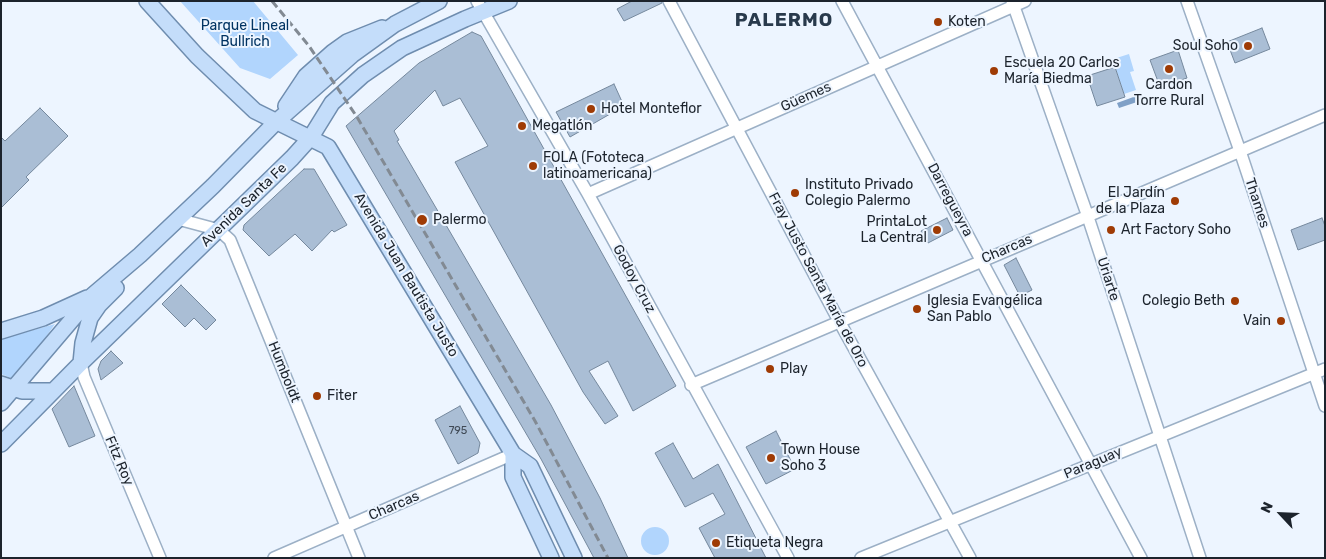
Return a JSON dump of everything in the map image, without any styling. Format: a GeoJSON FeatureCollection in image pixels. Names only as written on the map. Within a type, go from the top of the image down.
{"type":"FeatureCollection","features":[{"type":"Feature","properties":{"kind":"main road","name":"Avenida Juan Bautista Justo"},"geometry":{"type":"LineString","coordinates":[[147,1],[197,56],[255,111],[328,147],[513,454],[530,466],[574,558]]}},
{"type":"Feature","properties":{"kind":"main road"},"geometry":{"type":"LineString","coordinates":[[1,403],[7,387],[93,295],[140,255],[276,122],[306,76],[346,42],[395,24],[439,1]]}},
{"type":"Feature","properties":{"kind":"main road","name":"Avenida Santa Fe"},"geometry":{"type":"LineString","coordinates":[[1,444],[311,137],[332,103],[383,60],[480,6],[509,1]]}},
{"type":"Feature","properties":{"kind":"main road"},"geometry":{"type":"LineString","coordinates":[[81,363],[82,343],[90,318],[99,305],[133,272],[140,255]]}},
{"type":"Feature","properties":{"kind":"main road"},"geometry":{"type":"LineString","coordinates":[[1,331],[44,318],[93,295]]}},
{"type":"Feature","properties":{"kind":"main road"},"geometry":{"type":"LineString","coordinates":[[7,387],[53,391]]}},
{"type":"Feature","properties":{"kind":"main road","name":"Avenida Juan Bautista Justo"},"geometry":{"type":"LineString","coordinates":[[513,454],[513,477],[551,558]]}},
{"type":"Feature","properties":{"kind":"street","name":"Fray Justo Santa María de Oro"},"geometry":{"type":"LineString","coordinates":[[669,1],[839,320],[970,558]]}},
{"type":"Feature","properties":{"kind":"street","name":"Darregueyra"},"geometry":{"type":"LineString","coordinates":[[842,1],[1141,558]]}},
{"type":"Feature","properties":{"kind":"street","name":"Güemes"},"geometry":{"type":"LineString","coordinates":[[588,194],[1013,4],[1025,1]]}},
{"type":"Feature","properties":{"kind":"street","name":"Thames"},"geometry":{"type":"LineString","coordinates":[[1187,1],[1240,151],[1325,406]]}},
{"type":"Feature","properties":{"kind":"street","name":"Uriarte"},"geometry":{"type":"LineString","coordinates":[[1013,4],[1087,214],[1200,558]]}},
{"type":"Feature","properties":{"kind":"street","name":"Godoy Cruz"},"geometry":{"type":"LineString","coordinates":[[480,6],[588,194],[691,385],[788,558]]}},
{"type":"Feature","properties":{"kind":"street","name":"Charcas"},"geometry":{"type":"LineString","coordinates":[[691,385],[1087,214],[1325,115]]}},
{"type":"Feature","properties":{"kind":"street"},"geometry":{"type":"LineString","coordinates":[[178,218],[219,230]]}},
{"type":"Feature","properties":{"kind":"street","name":"Humboldt"},"geometry":{"type":"LineString","coordinates":[[219,230],[230,240],[358,558]]}},
{"type":"Feature","properties":{"kind":"street","name":"Fitz Roy"},"geometry":{"type":"LineString","coordinates":[[81,363],[84,377],[160,558]]}},
{"type":"Feature","properties":{"kind":"street","name":"Paraguay"},"geometry":{"type":"LineString","coordinates":[[861,558],[1090,463],[1325,369]]}},
{"type":"Feature","properties":{"kind":"street","name":"Charcas"},"geometry":{"type":"LineString","coordinates":[[274,558],[513,454]]}},
{"type":"Feature","properties":{"kind":"green space","name":"Parque Lineal Bullrich"},"geometry":{"type":"Polygon","coordinates":[[[180,1],[253,1],[298,55],[270,79],[240,68],[180,1]]]}},
{"type":"Feature","properties":{"kind":"green space"},"geometry":{"type":"Polygon","coordinates":[[[1129,54],[1134,71],[1130,72],[1136,90],[1124,94],[1115,66],[1106,68],[1104,62],[1129,54]]]}},
{"type":"Feature","properties":{"kind":"green space"},"geometry":{"type":"Polygon","coordinates":[[[55,324],[23,370],[11,378],[1,374],[1,339],[55,324]]]}},
{"type":"Feature","properties":{"kind":"green space"},"geometry":{"type":"Polygon","coordinates":[[[655,527],[665,531],[669,541],[665,551],[655,555],[645,551],[641,541],[645,531],[655,527]]]}},
{"type":"Feature","properties":{"kind":"shaded area"},"geometry":{"type":"Polygon","coordinates":[[[1139,95],[1140,101],[1119,108],[1117,103],[1139,95]]]}},
{"type":"Feature","properties":{"kind":"building"},"geometry":{"type":"Polygon","coordinates":[[[632,1],[662,1],[662,3],[624,21],[617,9],[632,1]]]}},
{"type":"Feature","properties":{"kind":"building","name":"Soul Soho"},"geometry":{"type":"Polygon","coordinates":[[[1262,28],[1270,49],[1235,63],[1227,42],[1262,28]]]}},
{"type":"Feature","properties":{"kind":"building"},"geometry":{"type":"Polygon","coordinates":[[[472,32],[481,36],[676,386],[633,411],[608,361],[589,371],[618,416],[605,424],[583,392],[455,162],[488,146],[460,98],[443,106],[435,90],[394,131],[399,140],[397,141],[551,405],[600,498],[628,558],[594,558],[541,459],[346,126],[419,63],[472,32]]]}},
{"type":"Feature","properties":{"kind":"building","name":"Cardon Torre Rural"},"geometry":{"type":"Polygon","coordinates":[[[1178,50],[1187,78],[1160,87],[1150,60],[1178,50]]]}},
{"type":"Feature","properties":{"kind":"building"},"geometry":{"type":"Polygon","coordinates":[[[1115,67],[1125,97],[1097,106],[1087,76],[1115,67]]]}},
{"type":"Feature","properties":{"kind":"building","name":"Hotel Monteflor"},"geometry":{"type":"Polygon","coordinates":[[[614,84],[624,106],[570,137],[556,112],[614,84]]]}},
{"type":"Feature","properties":{"kind":"building"},"geometry":{"type":"Polygon","coordinates":[[[40,108],[68,136],[26,177],[29,180],[1,208],[1,137],[5,141],[40,108]]]}},
{"type":"Feature","properties":{"kind":"building"},"geometry":{"type":"Polygon","coordinates":[[[304,169],[314,169],[347,225],[334,232],[332,230],[312,251],[295,234],[269,256],[243,230],[244,225],[304,169]]]}},
{"type":"Feature","properties":{"kind":"building","name":"PrintaLot La Central"},"geometry":{"type":"Polygon","coordinates":[[[947,218],[953,230],[928,243],[921,231],[947,218]]]}},
{"type":"Feature","properties":{"kind":"building"},"geometry":{"type":"Polygon","coordinates":[[[1322,218],[1325,226],[1325,240],[1298,250],[1291,230],[1322,218]]]}},
{"type":"Feature","properties":{"kind":"building"},"geometry":{"type":"Polygon","coordinates":[[[1016,258],[1032,290],[1020,296],[1004,265],[1016,258]]]}},
{"type":"Feature","properties":{"kind":"building"},"geometry":{"type":"Polygon","coordinates":[[[181,285],[216,320],[206,330],[194,318],[185,327],[162,304],[181,285]]]}},
{"type":"Feature","properties":{"kind":"building"},"geometry":{"type":"Polygon","coordinates":[[[111,351],[123,363],[101,380],[98,369],[101,361],[111,351]]]}},
{"type":"Feature","properties":{"kind":"building"},"geometry":{"type":"Polygon","coordinates":[[[74,386],[95,436],[69,447],[52,409],[74,386]]]}},
{"type":"Feature","properties":{"kind":"building"},"geometry":{"type":"Polygon","coordinates":[[[460,406],[480,443],[478,453],[458,464],[435,420],[460,406]]]}},
{"type":"Feature","properties":{"kind":"building","name":"Town House Soho 3"},"geometry":{"type":"Polygon","coordinates":[[[776,431],[795,469],[766,484],[746,447],[776,431]]]}},
{"type":"Feature","properties":{"kind":"building"},"geometry":{"type":"Polygon","coordinates":[[[673,443],[693,479],[718,464],[766,558],[715,558],[699,528],[725,514],[713,493],[685,507],[655,453],[673,443]]]}},
{"type":"Feature","properties":{"kind":"railway"},"geometry":{"type":"LineString","coordinates":[[272,1],[309,46],[357,117],[535,421],[608,558]]}},
{"type":"Feature","properties":{"kind":"place","name":"Koten"},"geometry":{"type":"Point","coordinates":[938,22]}},
{"type":"Feature","properties":{"kind":"place","name":"Soul Soho"},"geometry":{"type":"Point","coordinates":[1248,46]}},
{"type":"Feature","properties":{"kind":"place","name":"Cardon Torre Rural"},"geometry":{"type":"Point","coordinates":[1169,69]}},
{"type":"Feature","properties":{"kind":"place","name":"Escuela 20 Carlos María Biedma"},"geometry":{"type":"Point","coordinates":[994,71]}},
{"type":"Feature","properties":{"kind":"place","name":"Hotel Monteflor"},"geometry":{"type":"Point","coordinates":[591,109]}},
{"type":"Feature","properties":{"kind":"place","name":"Megatlón"},"geometry":{"type":"Point","coordinates":[522,126]}},
{"type":"Feature","properties":{"kind":"place","name":"FOLA (Fototeca latinoamericana)"},"geometry":{"type":"Point","coordinates":[533,166]}},
{"type":"Feature","properties":{"kind":"place","name":"Instituto Privado Colegio Palermo"},"geometry":{"type":"Point","coordinates":[795,193]}},
{"type":"Feature","properties":{"kind":"place","name":"El Jardín de la Plaza"},"geometry":{"type":"Point","coordinates":[1175,201]}},
{"type":"Feature","properties":{"kind":"place","name":"Palermo"},"geometry":{"type":"Point","coordinates":[422,220]}},
{"type":"Feature","properties":{"kind":"place","name":"PrintaLot La Central"},"geometry":{"type":"Point","coordinates":[937,230]}},
{"type":"Feature","properties":{"kind":"place","name":"Art Factory Soho"},"geometry":{"type":"Point","coordinates":[1111,230]}},
{"type":"Feature","properties":{"kind":"place","name":"Colegio Beth"},"geometry":{"type":"Point","coordinates":[1235,301]}},
{"type":"Feature","properties":{"kind":"place","name":"Iglesia Evangélica San Pablo"},"geometry":{"type":"Point","coordinates":[917,309]}},
{"type":"Feature","properties":{"kind":"place","name":"Vain"},"geometry":{"type":"Point","coordinates":[1281,321]}},
{"type":"Feature","properties":{"kind":"place","name":"Play"},"geometry":{"type":"Point","coordinates":[770,369]}},
{"type":"Feature","properties":{"kind":"place","name":"Fiter"},"geometry":{"type":"Point","coordinates":[317,396]}},
{"type":"Feature","properties":{"kind":"place","name":"Town House Soho 3"},"geometry":{"type":"Point","coordinates":[771,458]}},
{"type":"Feature","properties":{"kind":"place","name":"Etiqueta Negra"},"geometry":{"type":"Point","coordinates":[716,543]}},
{"type":"Feature","properties":{"kind":"district","name":"PALERMO"},"geometry":{"type":"Point","coordinates":[784,21]}}]}
